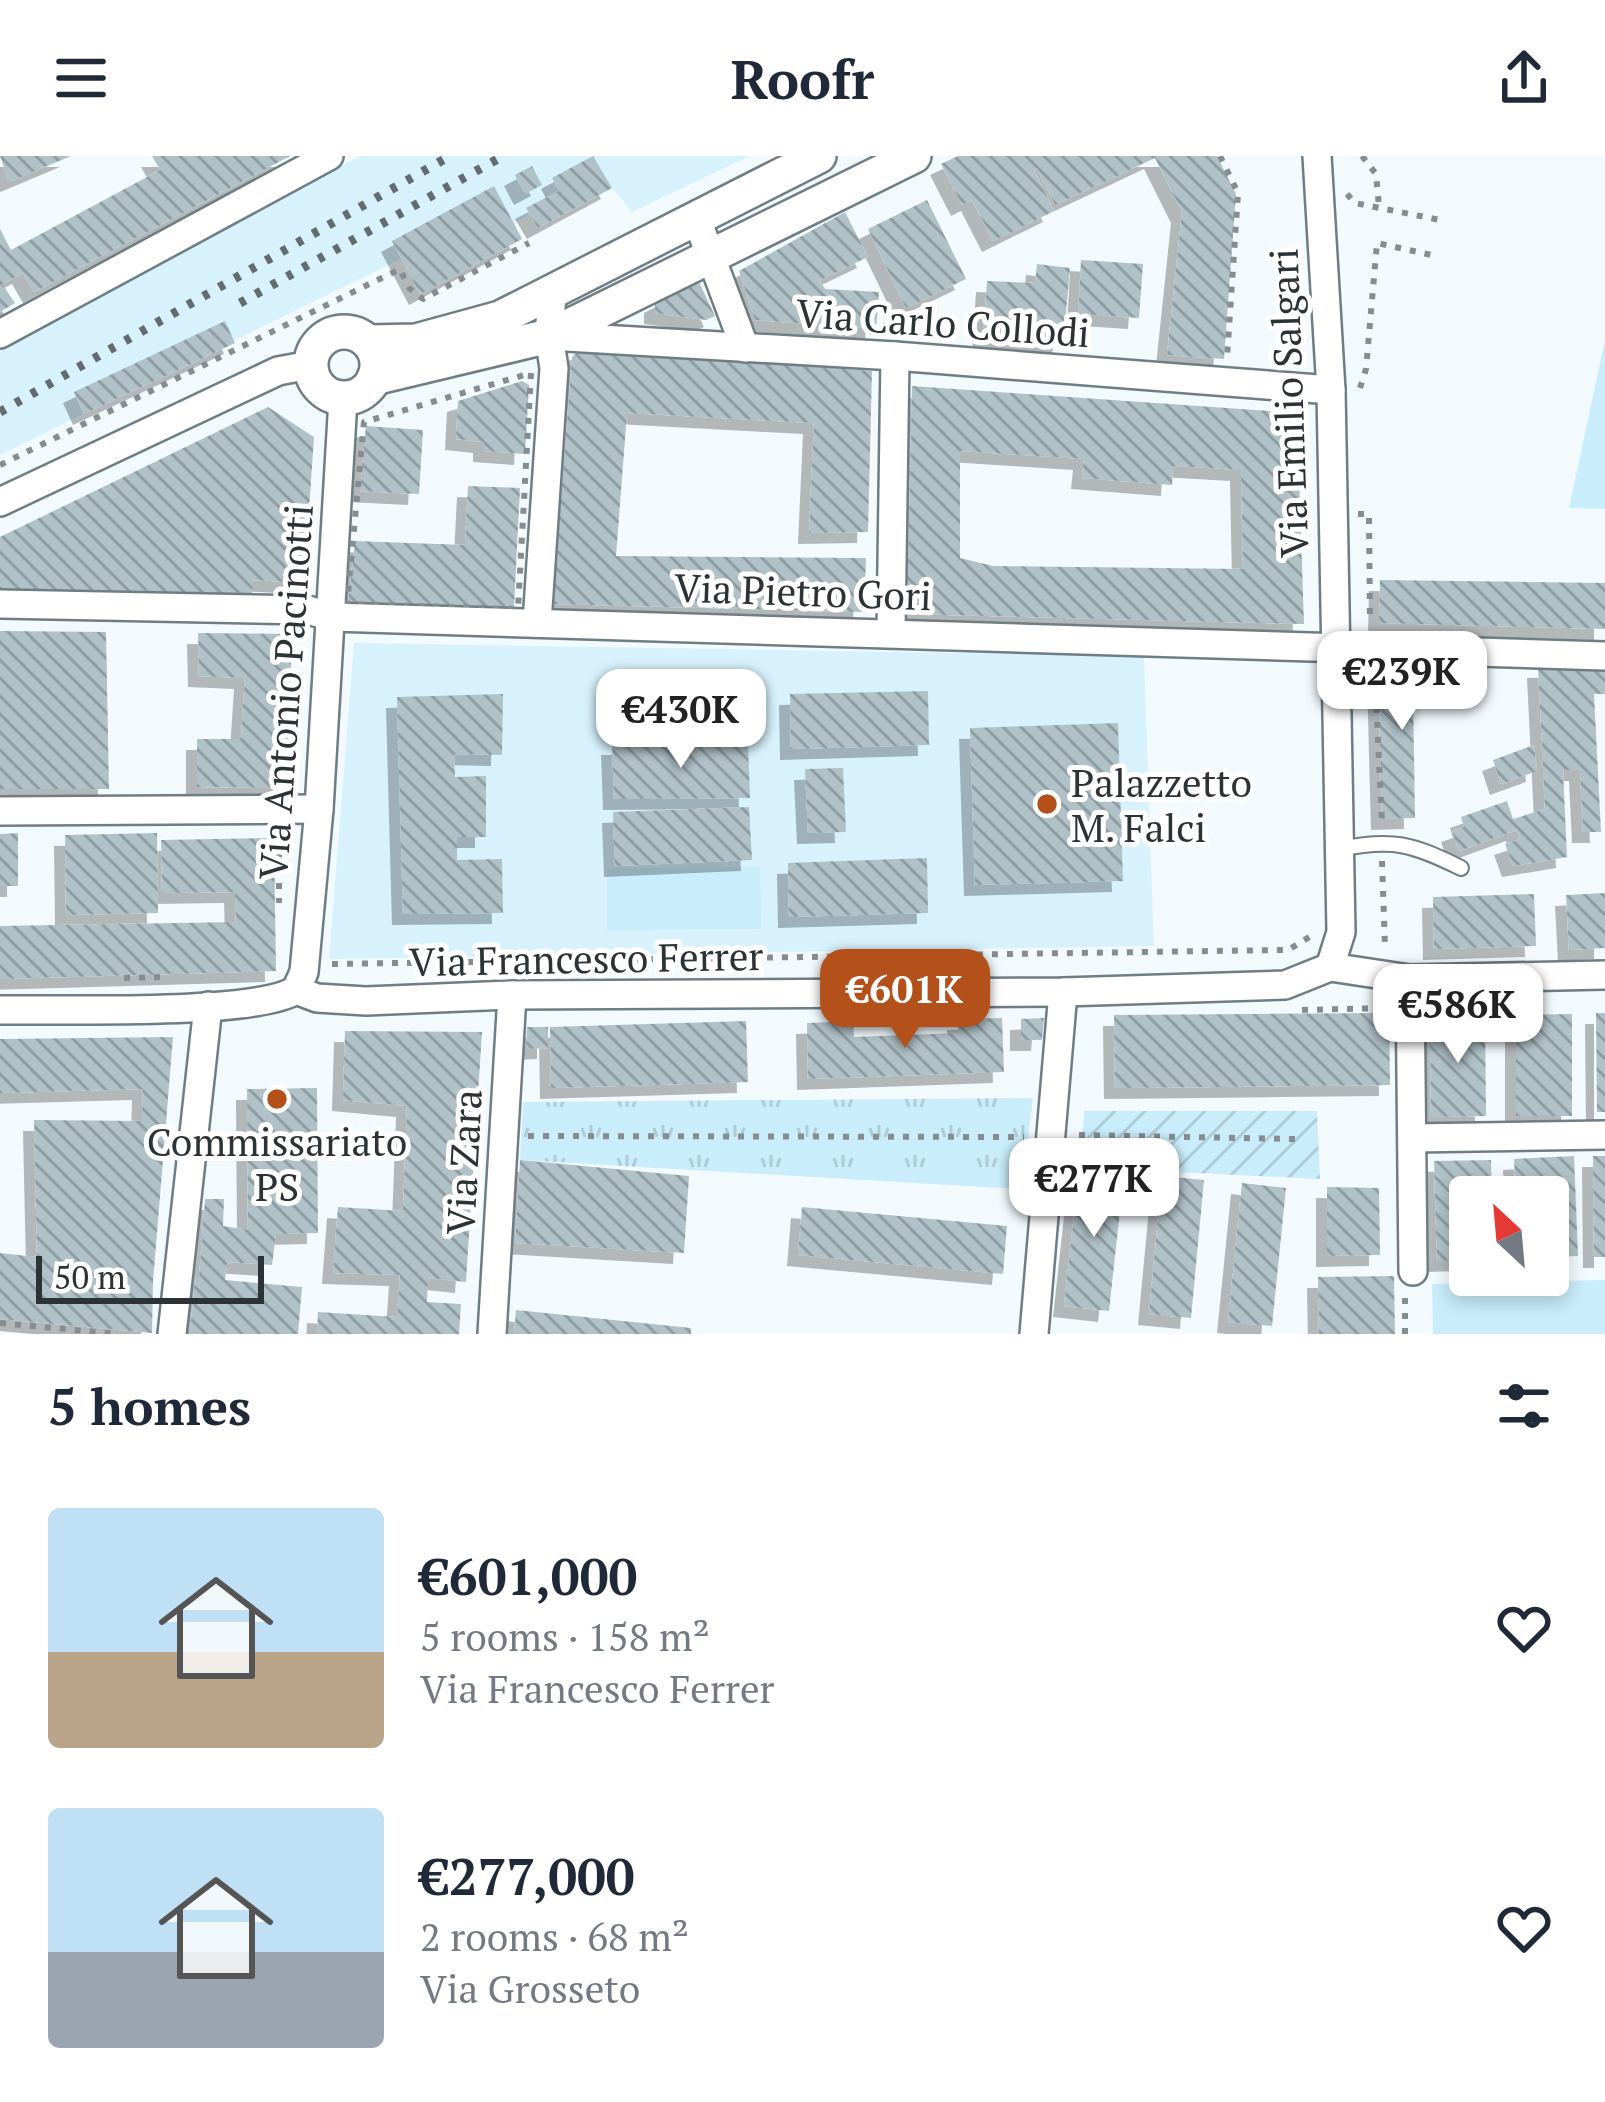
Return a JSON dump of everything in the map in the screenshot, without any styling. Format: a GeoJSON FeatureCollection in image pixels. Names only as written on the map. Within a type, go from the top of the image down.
{"type":"FeatureCollection","features":[{"type":"Feature","properties":{"kind":"street"},"geometry":{"type":"LineString","coordinates":[[0,334],[329,156]]}},
{"type":"Feature","properties":{"kind":"street"},"geometry":{"type":"LineString","coordinates":[[368,343],[376,360],[374,378],[362,393],[343,398],[323,392],[310,365],[312,354],[326,337],[348,332],[368,343],[395,344],[500,318],[819,156]]}},
{"type":"Feature","properties":{"kind":"street"},"geometry":{"type":"LineString","coordinates":[[374,378],[549,336],[914,156]]}},
{"type":"Feature","properties":{"kind":"street","name":"Via Emilio Salgari"},"geometry":{"type":"LineString","coordinates":[[1317,156],[1343,396],[1335,648],[1341,932],[1330,968]]}},
{"type":"Feature","properties":{"kind":"street"},"geometry":{"type":"LineString","coordinates":[[696,217],[745,348]]}},
{"type":"Feature","properties":{"kind":"street"},"geometry":{"type":"LineString","coordinates":[[537,623],[554,368],[549,336],[552,295]]}},
{"type":"Feature","properties":{"kind":"street","name":"Via Carlo Collodi"},"geometry":{"type":"LineString","coordinates":[[549,336],[895,356],[1343,396]]}},
{"type":"Feature","properties":{"kind":"street"},"geometry":{"type":"LineString","coordinates":[[891,632],[895,356]]}},
{"type":"Feature","properties":{"kind":"street"},"geometry":{"type":"LineString","coordinates":[[0,502],[278,371],[310,365]]}},
{"type":"Feature","properties":{"kind":"street","name":"Via Antonio Pacinotti"},"geometry":{"type":"LineString","coordinates":[[296,990],[304,973],[339,610],[343,398]]}},
{"type":"Feature","properties":{"kind":"street","name":"Via Pietro Gori"},"geometry":{"type":"LineString","coordinates":[[0,604],[339,610],[537,623],[1605,656]]}},
{"type":"Feature","properties":{"kind":"street"},"geometry":{"type":"LineString","coordinates":[[0,811],[319,809]]}},
{"type":"Feature","properties":{"kind":"street","name":"Via Francesco Ferrer"},"geometry":{"type":"LineString","coordinates":[[0,1010],[208,1006],[281,998],[296,990],[346,1001],[1285,985],[1330,968],[1410,979],[1605,975]]}},
{"type":"Feature","properties":{"kind":"street"},"geometry":{"type":"LineString","coordinates":[[1409,1275],[1410,979]]}},
{"type":"Feature","properties":{"kind":"street"},"geometry":{"type":"LineString","coordinates":[[1034,1334],[1063,992]]}},
{"type":"Feature","properties":{"kind":"street","name":"Via Zara"},"geometry":{"type":"LineString","coordinates":[[492,1334],[512,995]]}},
{"type":"Feature","properties":{"kind":"street"},"geometry":{"type":"LineString","coordinates":[[172,1334],[208,1006]]}},
{"type":"Feature","properties":{"kind":"street"},"geometry":{"type":"LineString","coordinates":[[1413,1138],[1605,1135]]}},
{"type":"Feature","properties":{"kind":"lane"},"geometry":{"type":"LineString","coordinates":[[1339,850],[1381,840],[1427,852],[1460,868]]}},
{"type":"Feature","properties":{"kind":"path"},"geometry":{"type":"LineString","coordinates":[[1220,156],[1238,193],[1227,362]]}},
{"type":"Feature","properties":{"kind":"path"},"geometry":{"type":"LineString","coordinates":[[1362,156],[1376,174],[1378,208]]}},
{"type":"Feature","properties":{"kind":"path"},"geometry":{"type":"LineString","coordinates":[[1344,191],[1355,203],[1445,221]]}},
{"type":"Feature","properties":{"kind":"path"},"geometry":{"type":"LineString","coordinates":[[0,465],[400,269],[409,288],[423,298],[529,243]]}},
{"type":"Feature","properties":{"kind":"path"},"geometry":{"type":"LineString","coordinates":[[1343,396],[1366,369],[1377,243],[1436,256]]}},
{"type":"Feature","properties":{"kind":"path"},"geometry":{"type":"LineString","coordinates":[[531,373],[518,609],[339,610],[364,422],[531,373]]}},
{"type":"Feature","properties":{"kind":"path"},"geometry":{"type":"LineString","coordinates":[[1357,495],[1357,514],[1369,514],[1367,612]]}},
{"type":"Feature","properties":{"kind":"path"},"geometry":{"type":"LineString","coordinates":[[1375,667],[1380,823],[1399,822]]}},
{"type":"Feature","properties":{"kind":"path"},"geometry":{"type":"LineString","coordinates":[[279,828],[279,917]]}},
{"type":"Feature","properties":{"kind":"path"},"geometry":{"type":"LineString","coordinates":[[1382,846],[1385,947],[1408,947]]}},
{"type":"Feature","properties":{"kind":"path"},"geometry":{"type":"LineString","coordinates":[[323,960],[323,964],[1279,950],[1306,941],[1317,930]]}},
{"type":"Feature","properties":{"kind":"path"},"geometry":{"type":"LineString","coordinates":[[116,978],[186,977]]}},
{"type":"Feature","properties":{"kind":"path"},"geometry":{"type":"LineString","coordinates":[[1301,1010],[1394,1007]]}},
{"type":"Feature","properties":{"kind":"path"},"geometry":{"type":"LineString","coordinates":[[518,1136],[1036,1137]]}},
{"type":"Feature","properties":{"kind":"path"},"geometry":{"type":"LineString","coordinates":[[1079,1136],[1295,1139]]}},
{"type":"Feature","properties":{"kind":"path"},"geometry":{"type":"LineString","coordinates":[[1405,1334],[1409,1275]]}},
{"type":"Feature","properties":{"kind":"path"},"geometry":{"type":"LineString","coordinates":[[0,1323],[118,1334]]}},
{"type":"Feature","properties":{"kind":"shaded area"},"geometry":{"type":"Polygon","coordinates":[[[360,156],[750,156],[632,212],[612,188],[538,228],[529,215],[514,223],[522,239],[420,294],[401,259],[0,455],[0,351],[360,156]]]}},
{"type":"Feature","properties":{"kind":"shaded area"},"geometry":{"type":"Polygon","coordinates":[[[354,643],[1144,656],[1154,946],[329,959],[354,643]]]}},
{"type":"Feature","properties":{"kind":"green space"},"geometry":{"type":"Polygon","coordinates":[[[1605,340],[1605,509],[1569,508],[1605,340]]]}},
{"type":"Feature","properties":{"kind":"green space"},"geometry":{"type":"Polygon","coordinates":[[[760,867],[761,929],[607,930],[607,868],[760,867]]]}},
{"type":"Feature","properties":{"kind":"green space"},"geometry":{"type":"Polygon","coordinates":[[[1033,1098],[1022,1188],[1018,1189],[520,1160],[523,1102],[1033,1098]]]}},
{"type":"Feature","properties":{"kind":"green space"},"geometry":{"type":"Polygon","coordinates":[[[1085,1111],[1317,1111],[1320,1179],[1077,1167],[1085,1111]]]}},
{"type":"Feature","properties":{"kind":"green space"},"geometry":{"type":"Polygon","coordinates":[[[1605,1280],[1605,1334],[1433,1334],[1432,1284],[1449,1284],[1449,1296],[1569,1296],[1569,1281],[1605,1280]]]}},
{"type":"Feature","properties":{"kind":"building"},"geometry":{"type":"Polygon","coordinates":[[[0,156],[71,156],[9,182],[0,156]]]}},
{"type":"Feature","properties":{"kind":"building"},"geometry":{"type":"Polygon","coordinates":[[[152,156],[290,156],[34,292],[23,273],[2,284],[15,303],[0,312],[0,229],[11,250],[160,170],[152,156]]]}},
{"type":"Feature","properties":{"kind":"building"},"geometry":{"type":"Polygon","coordinates":[[[593,156],[612,188],[538,228],[526,208],[559,191],[552,178],[593,156]]]}},
{"type":"Feature","properties":{"kind":"building"},"geometry":{"type":"Polygon","coordinates":[[[958,156],[1217,156],[1236,194],[1224,359],[1167,355],[1182,212],[1155,158],[1055,205],[1037,168],[1054,211],[993,241],[972,200],[962,205],[941,164],[958,156]]]}},
{"type":"Feature","properties":{"kind":"building"},"geometry":{"type":"Polygon","coordinates":[[[532,166],[542,185],[525,194],[515,175],[532,166]]]}},
{"type":"Feature","properties":{"kind":"building"},"geometry":{"type":"Polygon","coordinates":[[[494,186],[522,239],[420,294],[392,241],[494,186]]]}},
{"type":"Feature","properties":{"kind":"building"},"geometry":{"type":"Polygon","coordinates":[[[927,200],[966,279],[906,308],[868,229],[927,200]]]}},
{"type":"Feature","properties":{"kind":"building"},"geometry":{"type":"Polygon","coordinates":[[[845,212],[868,257],[820,280],[825,289],[879,292],[876,329],[755,320],[739,271],[845,212]]]}},
{"type":"Feature","properties":{"kind":"building"},"geometry":{"type":"Polygon","coordinates":[[[1081,260],[1143,264],[1139,318],[1078,314],[1081,260]]]}},
{"type":"Feature","properties":{"kind":"building"},"geometry":{"type":"Polygon","coordinates":[[[1037,264],[1070,268],[1063,346],[983,339],[987,281],[1035,283],[1037,264]]]}},
{"type":"Feature","properties":{"kind":"building"},"geometry":{"type":"Polygon","coordinates":[[[698,280],[715,316],[706,320],[655,313],[655,302],[698,280]]]}},
{"type":"Feature","properties":{"kind":"building"},"geometry":{"type":"Polygon","coordinates":[[[225,321],[235,343],[84,414],[74,392],[225,321]]]}},
{"type":"Feature","properties":{"kind":"building"},"geometry":{"type":"Polygon","coordinates":[[[581,349],[872,371],[868,532],[809,533],[814,423],[627,413],[616,556],[866,558],[864,612],[553,604],[572,357],[581,349]]]}},
{"type":"Feature","properties":{"kind":"building"},"geometry":{"type":"Polygon","coordinates":[[[522,381],[529,385],[525,454],[484,451],[484,442],[456,439],[458,401],[522,381]]]}},
{"type":"Feature","properties":{"kind":"building"},"geometry":{"type":"Polygon","coordinates":[[[912,386],[1297,413],[1304,624],[907,614],[912,386]],[[960,451],[960,558],[993,566],[1243,569],[1241,470],[1173,466],[1172,485],[1082,478],[1084,459],[960,451]]]}},
{"type":"Feature","properties":{"kind":"building"},"geometry":{"type":"Polygon","coordinates":[[[268,407],[314,437],[304,583],[252,580],[252,595],[0,591],[0,537],[268,407]]]}},
{"type":"Feature","properties":{"kind":"building"},"geometry":{"type":"Polygon","coordinates":[[[366,426],[423,430],[419,494],[360,491],[366,426]]]}},
{"type":"Feature","properties":{"kind":"building"},"geometry":{"type":"Polygon","coordinates":[[[468,486],[520,488],[514,607],[348,603],[355,541],[465,545],[468,486]]]}},
{"type":"Feature","properties":{"kind":"building"},"geometry":{"type":"Polygon","coordinates":[[[1380,580],[1605,583],[1605,629],[1379,623],[1380,580]]]}},
{"type":"Feature","properties":{"kind":"building"},"geometry":{"type":"Polygon","coordinates":[[[0,631],[106,632],[109,789],[0,789],[0,631]]]}},
{"type":"Feature","properties":{"kind":"building"},"geometry":{"type":"Polygon","coordinates":[[[198,633],[292,634],[287,788],[197,787],[197,739],[241,739],[245,678],[199,676],[198,633]]]}},
{"type":"Feature","properties":{"kind":"building"},"geometry":{"type":"Polygon","coordinates":[[[1605,666],[1605,694],[1594,694],[1601,832],[1583,832],[1580,770],[1563,770],[1567,857],[1513,866],[1505,844],[1520,839],[1517,830],[1459,851],[1452,831],[1464,827],[1461,817],[1507,801],[1513,819],[1545,809],[1538,667],[1605,666]]]}},
{"type":"Feature","properties":{"kind":"building"},"geometry":{"type":"Polygon","coordinates":[[[1378,668],[1453,668],[1453,691],[1413,692],[1415,818],[1382,819],[1378,668]]]}},
{"type":"Feature","properties":{"kind":"building"},"geometry":{"type":"Polygon","coordinates":[[[928,691],[929,745],[791,749],[790,694],[928,691]]]}},
{"type":"Feature","properties":{"kind":"building"},"geometry":{"type":"Polygon","coordinates":[[[503,694],[502,755],[454,754],[455,777],[486,776],[486,837],[457,837],[457,860],[502,859],[503,913],[403,914],[397,697],[503,694]]]}},
{"type":"Feature","properties":{"kind":"building","name":"Palazzetto M. Falci"},"geometry":{"type":"Polygon","coordinates":[[[1118,723],[1123,881],[975,885],[970,728],[1118,723]]]}},
{"type":"Feature","properties":{"kind":"building"},"geometry":{"type":"Polygon","coordinates":[[[612,744],[748,744],[750,798],[614,799],[612,744]]]}},
{"type":"Feature","properties":{"kind":"building"},"geometry":{"type":"Polygon","coordinates":[[[1534,745],[1537,771],[1501,784],[1493,760],[1534,745]]]}},
{"type":"Feature","properties":{"kind":"building"},"geometry":{"type":"Polygon","coordinates":[[[843,768],[846,832],[808,833],[805,769],[843,768]]]}},
{"type":"Feature","properties":{"kind":"building"},"geometry":{"type":"Polygon","coordinates":[[[749,807],[752,860],[615,866],[613,812],[749,807]]]}},
{"type":"Feature","properties":{"kind":"building"},"geometry":{"type":"Polygon","coordinates":[[[18,833],[18,886],[0,886],[0,834],[18,833]]]}},
{"type":"Feature","properties":{"kind":"building"},"geometry":{"type":"Polygon","coordinates":[[[157,833],[158,913],[66,915],[65,835],[157,833]]]}},
{"type":"Feature","properties":{"kind":"building"},"geometry":{"type":"Polygon","coordinates":[[[274,838],[276,971],[0,979],[0,926],[236,922],[235,892],[162,893],[161,840],[274,838]]]}},
{"type":"Feature","properties":{"kind":"building"},"geometry":{"type":"Polygon","coordinates":[[[927,858],[928,913],[789,917],[788,863],[927,858]]]}},
{"type":"Feature","properties":{"kind":"building"},"geometry":{"type":"Polygon","coordinates":[[[1605,893],[1605,948],[1569,950],[1566,895],[1605,893]]]}},
{"type":"Feature","properties":{"kind":"building"},"geometry":{"type":"Polygon","coordinates":[[[1534,894],[1536,946],[1434,949],[1433,897],[1534,894]]]}},
{"type":"Feature","properties":{"kind":"building"},"geometry":{"type":"Polygon","coordinates":[[[1389,1013],[1390,1085],[1115,1088],[1114,1015],[1389,1013]]]}},
{"type":"Feature","properties":{"kind":"building"},"geometry":{"type":"Polygon","coordinates":[[[1596,1013],[1605,1013],[1605,1112],[1597,1112],[1596,1013]]]}},
{"type":"Feature","properties":{"kind":"building"},"geometry":{"type":"Polygon","coordinates":[[[1572,1014],[1572,1116],[1516,1116],[1516,1015],[1572,1014]]]}},
{"type":"Feature","properties":{"kind":"building"},"geometry":{"type":"Polygon","coordinates":[[[1485,1015],[1486,1116],[1431,1117],[1430,1016],[1485,1015]]]}},
{"type":"Feature","properties":{"kind":"building"},"geometry":{"type":"Polygon","coordinates":[[[1002,1018],[1004,1072],[808,1079],[807,1023],[853,1021],[854,1037],[958,1033],[958,1019],[1002,1018]]]}},
{"type":"Feature","properties":{"kind":"building"},"geometry":{"type":"Polygon","coordinates":[[[1044,1018],[1042,1040],[1021,1040],[1021,1019],[1044,1018]]]}},
{"type":"Feature","properties":{"kind":"building"},"geometry":{"type":"Polygon","coordinates":[[[746,1021],[748,1082],[551,1088],[550,1027],[746,1021]]]}},
{"type":"Feature","properties":{"kind":"building"},"geometry":{"type":"Polygon","coordinates":[[[527,1027],[548,1027],[548,1048],[526,1049],[527,1027]]]}},
{"type":"Feature","properties":{"kind":"building"},"geometry":{"type":"Polygon","coordinates":[[[345,1031],[482,1032],[466,1282],[428,1278],[427,1302],[461,1304],[459,1334],[317,1334],[318,1312],[397,1317],[400,1275],[333,1273],[338,1207],[403,1211],[407,1106],[343,1100],[345,1031]]]}},
{"type":"Feature","properties":{"kind":"building"},"geometry":{"type":"Polygon","coordinates":[[[173,1037],[152,1333],[0,1319],[0,1253],[37,1257],[34,1120],[142,1121],[143,1089],[0,1093],[0,1039],[173,1037]]]}},
{"type":"Feature","properties":{"kind":"building"},"geometry":{"type":"Polygon","coordinates":[[[317,1088],[318,1233],[276,1234],[272,1265],[227,1262],[225,1280],[302,1287],[298,1334],[190,1334],[205,1199],[224,1199],[223,1226],[248,1230],[247,1089],[317,1088]]]}},
{"type":"Feature","properties":{"kind":"building"},"geometry":{"type":"Polygon","coordinates":[[[1574,1156],[1578,1256],[1569,1256],[1569,1176],[1515,1176],[1514,1159],[1574,1156]]]}},
{"type":"Feature","properties":{"kind":"building"},"geometry":{"type":"Polygon","coordinates":[[[1593,1156],[1605,1156],[1605,1257],[1594,1257],[1593,1156]]]}},
{"type":"Feature","properties":{"kind":"building"},"geometry":{"type":"Polygon","coordinates":[[[520,1160],[689,1176],[684,1253],[515,1243],[520,1160]]]}},
{"type":"Feature","properties":{"kind":"building"},"geometry":{"type":"Polygon","coordinates":[[[1491,1160],[1491,1176],[1449,1176],[1449,1261],[1437,1261],[1434,1161],[1491,1160]]]}},
{"type":"Feature","properties":{"kind":"building"},"geometry":{"type":"Polygon","coordinates":[[[1079,1169],[1124,1174],[1109,1311],[1064,1306],[1079,1169]]]}},
{"type":"Feature","properties":{"kind":"building"},"geometry":{"type":"Polygon","coordinates":[[[1162,1176],[1204,1180],[1191,1318],[1149,1314],[1162,1176]]]}},
{"type":"Feature","properties":{"kind":"building"},"geometry":{"type":"Polygon","coordinates":[[[1242,1183],[1286,1188],[1272,1326],[1228,1322],[1242,1183]]]}},
{"type":"Feature","properties":{"kind":"building"},"geometry":{"type":"Polygon","coordinates":[[[1327,1187],[1379,1188],[1380,1255],[1327,1256],[1327,1187]]]}},
{"type":"Feature","properties":{"kind":"building"},"geometry":{"type":"Polygon","coordinates":[[[802,1207],[1007,1226],[1003,1274],[798,1255],[802,1207]]]}},
{"type":"Feature","properties":{"kind":"building"},"geometry":{"type":"Polygon","coordinates":[[[1394,1276],[1395,1334],[1319,1334],[1318,1277],[1394,1276]]]}},
{"type":"Feature","properties":{"kind":"building"},"geometry":{"type":"Polygon","coordinates":[[[516,1310],[691,1328],[691,1334],[514,1334],[516,1310]]]}},
{"type":"Feature","properties":{"kind":"railway"},"geometry":{"type":"LineString","coordinates":[[0,412],[450,156]]}},
{"type":"Feature","properties":{"kind":"railway"},"geometry":{"type":"LineString","coordinates":[[240,303],[503,156]]}},
{"type":"Feature","properties":{"kind":"place","name":"Palazzetto M. Falci"},"geometry":{"type":"Point","coordinates":[1047,804]}},
{"type":"Feature","properties":{"kind":"place","name":"Commissariato PS"},"geometry":{"type":"Point","coordinates":[277,1099]}}]}
